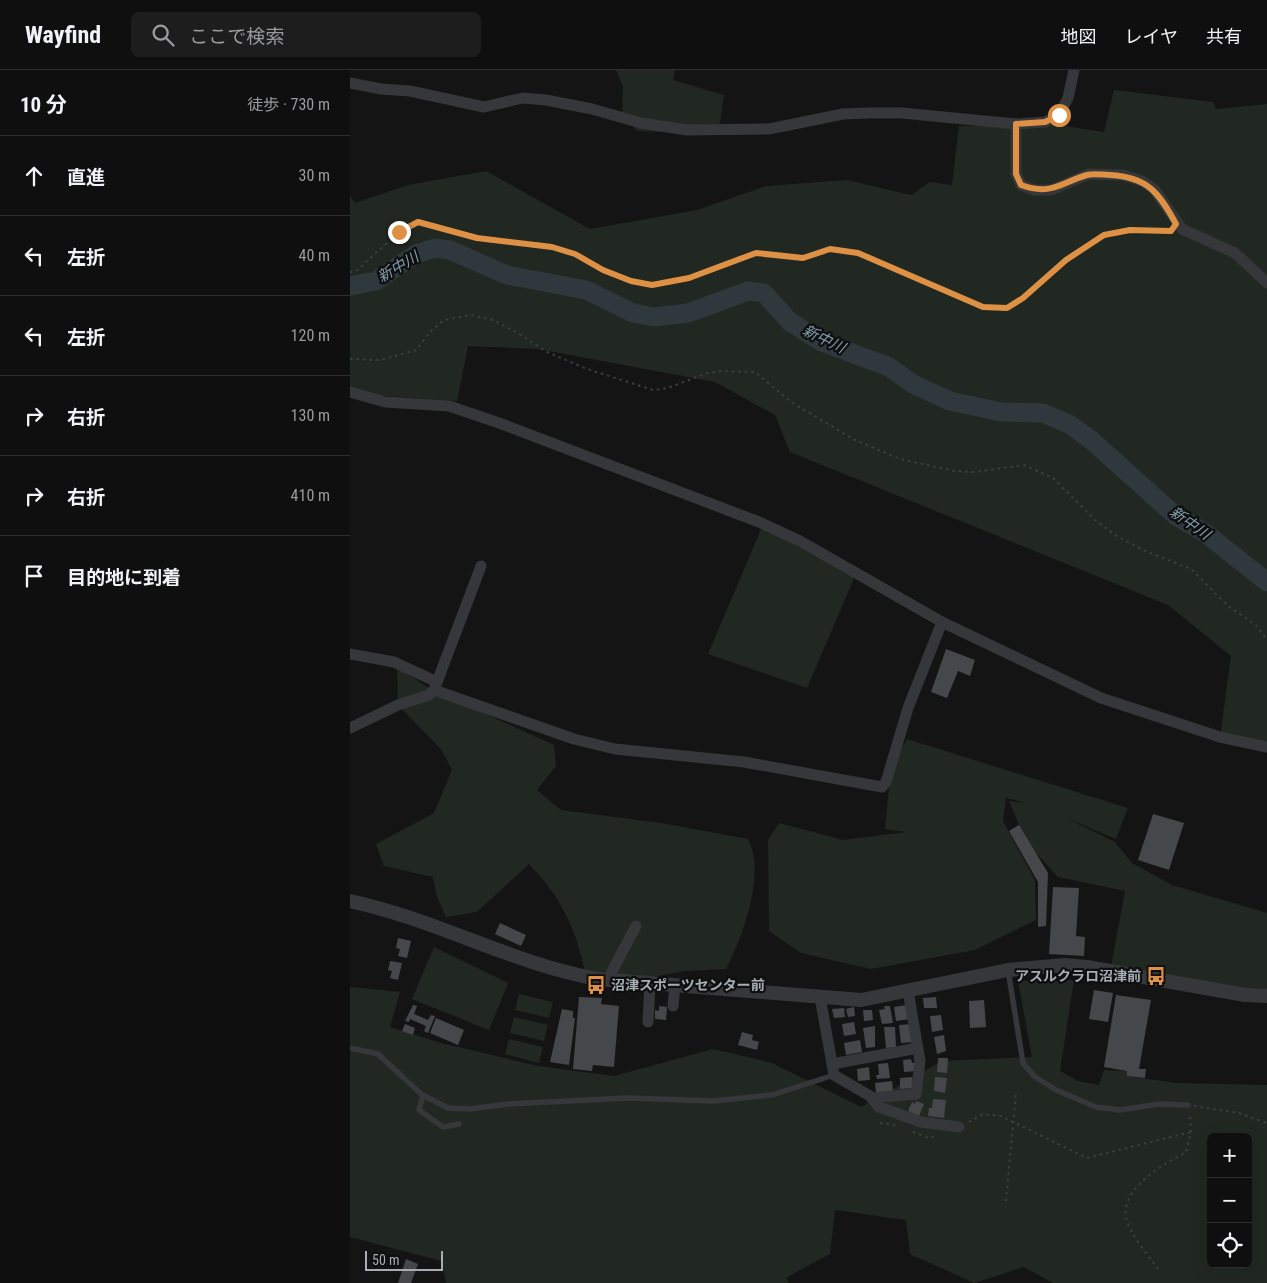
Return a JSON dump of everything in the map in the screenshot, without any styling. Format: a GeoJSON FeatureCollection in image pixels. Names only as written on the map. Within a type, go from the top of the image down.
{"type":"FeatureCollection","features":[{"type":"Feature","properties":{"kind":"street"},"geometry":{"type":"LineString","coordinates":[[350,83],[381,89],[410,91],[484,107],[523,98],[546,100],[592,109],[641,123],[687,130],[769,129],[843,114],[869,113],[902,113],[1016,124],[1045,122],[1059,115],[1068,98],[1074,70]]}},
{"type":"Feature","properties":{"kind":"street"},"geometry":{"type":"LineString","coordinates":[[1016,124],[1016,174],[1021,185],[1034,190],[1052,190],[1089,174],[1123,176],[1142,181],[1154,190],[1176,224],[1182,229],[1235,253],[1267,283]]}},
{"type":"Feature","properties":{"kind":"street"},"geometry":{"type":"LineString","coordinates":[[350,392],[385,402],[449,406],[502,424],[759,522],[800,540],[942,622],[1101,698],[1220,736],[1267,747]]}},
{"type":"Feature","properties":{"kind":"street"},"geometry":{"type":"LineString","coordinates":[[350,728],[398,705],[429,695],[436,686],[480,566]]}},
{"type":"Feature","properties":{"kind":"street"},"geometry":{"type":"LineString","coordinates":[[350,654],[394,662],[436,686],[574,739],[615,749],[744,762],[882,787],[886,782],[908,708],[942,622]]}},
{"type":"Feature","properties":{"kind":"street"},"geometry":{"type":"LineString","coordinates":[[350,901],[420,920],[568,974],[608,979],[861,1000],[1008,970],[1065,966],[1087,967],[1245,995],[1267,996]]}},
{"type":"Feature","properties":{"kind":"street"},"geometry":{"type":"LineString","coordinates":[[608,979],[636,926]]}},
{"type":"Feature","properties":{"kind":"street"},"geometry":{"type":"LineString","coordinates":[[648,1022],[650,983]]}},
{"type":"Feature","properties":{"kind":"street"},"geometry":{"type":"LineString","coordinates":[[674,1006],[676,985]]}},
{"type":"Feature","properties":{"kind":"street"},"geometry":{"type":"LineString","coordinates":[[872,1098],[916,1094],[920,1061],[908,991]]}},
{"type":"Feature","properties":{"kind":"street"},"geometry":{"type":"LineString","coordinates":[[820,997],[834,1076],[872,1098],[879,1107],[921,1122],[959,1127]]}},
{"type":"Feature","properties":{"kind":"street"},"geometry":{"type":"LineString","coordinates":[[832,1064],[918,1048]]}},
{"type":"Feature","properties":{"kind":"lane"},"geometry":{"type":"LineString","coordinates":[[1008,970],[1023,1064],[1035,1077],[1056,1090],[1096,1107],[1120,1110],[1159,1104],[1188,1105]]}},
{"type":"Feature","properties":{"kind":"lane"},"geometry":{"type":"LineString","coordinates":[[350,1048],[378,1054],[423,1095],[448,1108],[470,1109],[508,1104],[628,1098],[714,1101],[772,1095],[834,1076]]}},
{"type":"Feature","properties":{"kind":"lane"},"geometry":{"type":"LineString","coordinates":[[423,1095],[419,1110],[443,1127],[459,1124]]}},
{"type":"Feature","properties":{"kind":"path"},"geometry":{"type":"LineString","coordinates":[[350,272],[355,272],[399,232],[418,222],[477,238],[552,247],[575,254],[603,270],[631,281],[652,285],[689,278],[756,253],[803,258],[830,249],[858,253],[983,307],[1007,308],[1023,298],[1066,260],[1104,235],[1130,230],[1171,231],[1176,224]]}},
{"type":"Feature","properties":{"kind":"path"},"geometry":{"type":"LineString","coordinates":[[350,359],[380,360],[416,350],[430,332],[444,320],[470,315],[493,320],[547,352],[587,369],[653,390],[668,388],[707,373],[722,370],[755,372],[791,402],[855,440],[900,459],[954,472],[974,472],[1024,465],[1054,478],[1095,520],[1115,534],[1143,550],[1191,569],[1228,606],[1257,626],[1267,640]]}},
{"type":"Feature","properties":{"kind":"path"},"geometry":{"type":"LineString","coordinates":[[1006,1201],[1016,1092]]}},
{"type":"Feature","properties":{"kind":"path"},"geometry":{"type":"LineString","coordinates":[[1158,1269],[1127,1223],[1126,1209],[1134,1190],[1150,1173],[1186,1152],[1191,1132],[1191,1118],[1188,1105],[1239,1113],[1267,1123]]}},
{"type":"Feature","properties":{"kind":"path"},"geometry":{"type":"LineString","coordinates":[[959,1127],[982,1114],[1001,1116],[1087,1158],[1191,1132]]}},
{"type":"Feature","properties":{"kind":"path"},"geometry":{"type":"LineString","coordinates":[[880,1123],[898,1126]]}},
{"type":"Feature","properties":{"kind":"path"},"geometry":{"type":"LineString","coordinates":[[906,1127],[929,1138],[936,1135]]}},
{"type":"Feature","properties":{"kind":"shaded area"},"geometry":{"type":"Polygon","coordinates":[[[616,70],[675,70],[673,80],[724,95],[720,123],[700,133],[638,131],[622,117],[623,86],[616,70]]]}},
{"type":"Feature","properties":{"kind":"shaded area"},"geometry":{"type":"Polygon","coordinates":[[[1114,90],[1213,102],[1216,109],[1267,104],[1267,750],[1220,737],[1231,656],[1168,605],[790,452],[775,415],[715,382],[538,349],[468,346],[457,401],[358,394],[350,390],[350,196],[355,203],[408,185],[486,171],[590,229],[697,210],[766,186],[847,180],[911,195],[930,182],[952,185],[959,126],[1058,125],[1104,132],[1114,90]]]}},
{"type":"Feature","properties":{"kind":"shaded area"},"geometry":{"type":"Polygon","coordinates":[[[762,527],[855,576],[807,688],[708,654],[762,527]]]}},
{"type":"Feature","properties":{"kind":"shaded area"},"geometry":{"type":"Polygon","coordinates":[[[397,667],[429,688],[554,745],[556,766],[537,790],[561,810],[661,823],[748,839],[753,853],[755,869],[750,905],[733,956],[726,969],[685,971],[631,981],[585,971],[577,940],[565,913],[550,888],[529,864],[477,912],[446,917],[437,897],[433,877],[384,866],[376,844],[434,813],[452,770],[441,749],[398,705],[397,667]]]}},
{"type":"Feature","properties":{"kind":"shaded area"},"geometry":{"type":"Polygon","coordinates":[[[907,739],[1128,808],[1116,839],[1064,817],[1115,842],[1132,863],[1172,885],[1267,913],[1267,993],[1111,966],[1125,891],[1058,877],[1026,842],[1009,801],[1027,803],[1006,798],[1003,821],[1035,880],[1036,920],[975,950],[871,969],[801,953],[769,931],[768,840],[779,823],[843,840],[906,832],[885,829],[891,767],[907,739]]]}},
{"type":"Feature","properties":{"kind":"shaded area"},"geometry":{"type":"Polygon","coordinates":[[[434,947],[508,983],[489,1030],[412,999],[434,947]]]}},
{"type":"Feature","properties":{"kind":"shaded area"},"geometry":{"type":"Polygon","coordinates":[[[1074,980],[1060,1071],[1078,1081],[1099,1085],[1104,1070],[1127,1071],[1127,1076],[1176,1083],[1267,1085],[1267,1283],[1053,1283],[1024,1267],[974,1283],[910,1254],[906,1220],[835,1210],[830,1254],[787,1277],[788,1283],[446,1283],[442,1261],[350,1237],[350,987],[400,992],[390,1027],[441,1043],[538,1066],[614,1076],[713,1049],[772,1063],[861,1107],[942,1061],[1032,1057],[1018,981],[1074,980]]]}},
{"type":"Feature","properties":{"kind":"shaded area"},"geometry":{"type":"Polygon","coordinates":[[[519,994],[553,1002],[549,1018],[515,1010],[519,994]]]}},
{"type":"Feature","properties":{"kind":"shaded area"},"geometry":{"type":"Polygon","coordinates":[[[514,1017],[548,1025],[544,1041],[510,1033],[514,1017]]]}},
{"type":"Feature","properties":{"kind":"shaded area"},"geometry":{"type":"Polygon","coordinates":[[[509,1039],[543,1047],[539,1063],[505,1054],[509,1039]]]}},
{"type":"Feature","properties":{"kind":"building"},"geometry":{"type":"Polygon","coordinates":[[[946,649],[975,660],[970,676],[958,671],[947,698],[931,692],[946,649]]]}},
{"type":"Feature","properties":{"kind":"building"},"geometry":{"type":"Polygon","coordinates":[[[1153,814],[1184,823],[1169,870],[1138,860],[1153,814]]]}},
{"type":"Feature","properties":{"kind":"building"},"geometry":{"type":"Polygon","coordinates":[[[1019,825],[1048,873],[1046,926],[1038,927],[1038,882],[1009,831],[1019,825]]]}},
{"type":"Feature","properties":{"kind":"building"},"geometry":{"type":"Polygon","coordinates":[[[1053,887],[1079,888],[1076,936],[1085,937],[1084,956],[1049,954],[1053,887]]]}},
{"type":"Feature","properties":{"kind":"building"},"geometry":{"type":"Polygon","coordinates":[[[500,923],[526,935],[521,946],[495,934],[500,923]]]}},
{"type":"Feature","properties":{"kind":"building"},"geometry":{"type":"Polygon","coordinates":[[[398,938],[411,941],[407,958],[398,956],[400,949],[396,948],[398,938]]]}},
{"type":"Feature","properties":{"kind":"building"},"geometry":{"type":"Polygon","coordinates":[[[390,961],[402,963],[398,980],[390,978],[392,971],[388,970],[390,961]]]}},
{"type":"Feature","properties":{"kind":"building"},"geometry":{"type":"Polygon","coordinates":[[[1094,990],[1113,993],[1108,1022],[1089,1019],[1094,990]]]}},
{"type":"Feature","properties":{"kind":"building"},"geometry":{"type":"Polygon","coordinates":[[[1116,995],[1151,1000],[1139,1069],[1146,1069],[1145,1078],[1127,1076],[1127,1071],[1104,1067],[1116,995]]]}},
{"type":"Feature","properties":{"kind":"building"},"geometry":{"type":"Polygon","coordinates":[[[579,997],[602,998],[601,1004],[619,1006],[614,1067],[593,1065],[592,1071],[573,1069],[579,997]]]}},
{"type":"Feature","properties":{"kind":"building"},"geometry":{"type":"Polygon","coordinates":[[[936,997],[937,1008],[924,1008],[923,998],[936,997]]]}},
{"type":"Feature","properties":{"kind":"building"},"geometry":{"type":"Polygon","coordinates":[[[984,1000],[986,1027],[970,1028],[969,1001],[984,1000]]]}},
{"type":"Feature","properties":{"kind":"building"},"geometry":{"type":"Polygon","coordinates":[[[413,1005],[417,1006],[414,1014],[428,1020],[431,1015],[435,1016],[428,1033],[424,1031],[426,1026],[410,1019],[409,1022],[405,1021],[413,1005]]]}},
{"type":"Feature","properties":{"kind":"building"},"geometry":{"type":"Polygon","coordinates":[[[907,1005],[910,1019],[896,1021],[894,1007],[907,1005]]]}},
{"type":"Feature","properties":{"kind":"building"},"geometry":{"type":"Polygon","coordinates":[[[659,1006],[667,1007],[666,1020],[655,1019],[655,1010],[659,1011],[659,1006]]]}},
{"type":"Feature","properties":{"kind":"building"},"geometry":{"type":"Polygon","coordinates":[[[884,1006],[890,1006],[893,1023],[882,1024],[879,1010],[885,1009],[884,1006]]]}},
{"type":"Feature","properties":{"kind":"building"},"geometry":{"type":"Polygon","coordinates":[[[854,1007],[855,1016],[848,1017],[846,1009],[854,1007]]]}},
{"type":"Feature","properties":{"kind":"building"},"geometry":{"type":"Polygon","coordinates":[[[844,1008],[845,1017],[834,1018],[832,1009],[844,1008]]]}},
{"type":"Feature","properties":{"kind":"building"},"geometry":{"type":"Polygon","coordinates":[[[562,1009],[573,1011],[573,1018],[575,1018],[569,1065],[550,1062],[562,1009]]]}},
{"type":"Feature","properties":{"kind":"building"},"geometry":{"type":"Polygon","coordinates":[[[863,1010],[872,1010],[873,1020],[864,1021],[863,1010]]]}},
{"type":"Feature","properties":{"kind":"building"},"geometry":{"type":"Polygon","coordinates":[[[941,1015],[943,1030],[932,1032],[930,1016],[941,1015]]]}},
{"type":"Feature","properties":{"kind":"building"},"geometry":{"type":"Polygon","coordinates":[[[436,1018],[464,1030],[458,1045],[430,1033],[436,1018]]]}},
{"type":"Feature","properties":{"kind":"building"},"geometry":{"type":"Polygon","coordinates":[[[854,1022],[856,1034],[844,1036],[842,1024],[854,1022]]]}},
{"type":"Feature","properties":{"kind":"building"},"geometry":{"type":"Polygon","coordinates":[[[405,1024],[415,1028],[413,1035],[402,1031],[405,1024]]]}},
{"type":"Feature","properties":{"kind":"building"},"geometry":{"type":"Polygon","coordinates":[[[911,1024],[913,1042],[901,1043],[899,1025],[911,1024]]]}},
{"type":"Feature","properties":{"kind":"building"},"geometry":{"type":"Polygon","coordinates":[[[875,1026],[875,1047],[866,1048],[863,1028],[875,1026]]]}},
{"type":"Feature","properties":{"kind":"building"},"geometry":{"type":"Polygon","coordinates":[[[884,1027],[895,1027],[896,1047],[886,1048],[884,1027]]]}},
{"type":"Feature","properties":{"kind":"building"},"geometry":{"type":"Polygon","coordinates":[[[742,1032],[753,1035],[752,1040],[759,1042],[757,1050],[738,1045],[742,1032]]]}},
{"type":"Feature","properties":{"kind":"building"},"geometry":{"type":"Polygon","coordinates":[[[944,1035],[946,1051],[937,1054],[934,1037],[944,1035]]]}},
{"type":"Feature","properties":{"kind":"building"},"geometry":{"type":"Polygon","coordinates":[[[860,1040],[862,1052],[846,1055],[844,1043],[860,1040]]]}},
{"type":"Feature","properties":{"kind":"building"},"geometry":{"type":"Polygon","coordinates":[[[938,1058],[948,1058],[947,1073],[937,1072],[938,1058]]]}},
{"type":"Feature","properties":{"kind":"building"},"geometry":{"type":"Polygon","coordinates":[[[911,1059],[912,1063],[916,1062],[917,1071],[904,1072],[903,1060],[911,1059]]]}},
{"type":"Feature","properties":{"kind":"building"},"geometry":{"type":"Polygon","coordinates":[[[888,1063],[890,1078],[877,1079],[876,1075],[879,1075],[878,1064],[888,1063]]]}},
{"type":"Feature","properties":{"kind":"building"},"geometry":{"type":"Polygon","coordinates":[[[869,1067],[870,1080],[858,1081],[857,1069],[869,1067]]]}},
{"type":"Feature","properties":{"kind":"building"},"geometry":{"type":"Polygon","coordinates":[[[912,1077],[912,1088],[900,1089],[900,1078],[912,1077]]]}},
{"type":"Feature","properties":{"kind":"building"},"geometry":{"type":"Polygon","coordinates":[[[935,1077],[947,1078],[945,1093],[934,1091],[935,1077]]]}},
{"type":"Feature","properties":{"kind":"building"},"geometry":{"type":"Polygon","coordinates":[[[892,1081],[893,1091],[876,1093],[875,1083],[892,1081]]]}},
{"type":"Feature","properties":{"kind":"building"},"geometry":{"type":"Polygon","coordinates":[[[933,1099],[946,1100],[944,1118],[928,1116],[929,1108],[932,1108],[933,1099]]]}},
{"type":"Feature","properties":{"kind":"building"},"geometry":{"type":"Polygon","coordinates":[[[916,1101],[924,1104],[919,1116],[908,1111],[912,1102],[915,1104],[916,1101]]]}},
{"type":"Feature","properties":{"kind":"building"},"geometry":{"type":"Polygon","coordinates":[[[406,1259],[418,1264],[411,1283],[398,1283],[406,1259]]]}},
{"type":"Feature","properties":{"kind":"waterway","name":"新中川"},"geometry":{"type":"LineString","coordinates":[[350,286],[376,281],[416,254],[435,248],[450,250],[507,275],[586,290],[633,313],[654,317],[688,313],[748,291],[764,293],[789,321],[820,341],[889,367],[913,384],[950,401],[1001,412],[1043,413],[1069,424],[1090,439],[1177,517],[1204,532],[1267,582]]}},
{"type":"Feature","properties":{"kind":"place","name":"アスルクラロ沼津前"},"geometry":{"type":"Point","coordinates":[1156,976]}},
{"type":"Feature","properties":{"kind":"place","name":"沼津スポーツセンター前"},"geometry":{"type":"Point","coordinates":[596,985]}},
{"type":"Feature","properties":{"kind":"route"},"geometry":{"type":"LineString","coordinates":[[399,232],[418,222],[477,238],[552,247],[575,254],[603,270],[631,281],[652,285],[689,278],[756,253],[803,258],[830,249],[858,253],[922,279],[943,291],[983,307],[1007,308],[1023,298],[1066,260],[1104,235],[1130,230],[1171,231],[1176,224],[1165,203],[1154,190],[1142,181],[1123,176],[1089,174],[1052,190],[1034,190],[1021,185],[1016,174],[1016,124],[1045,122],[1059,115]]}}]}
